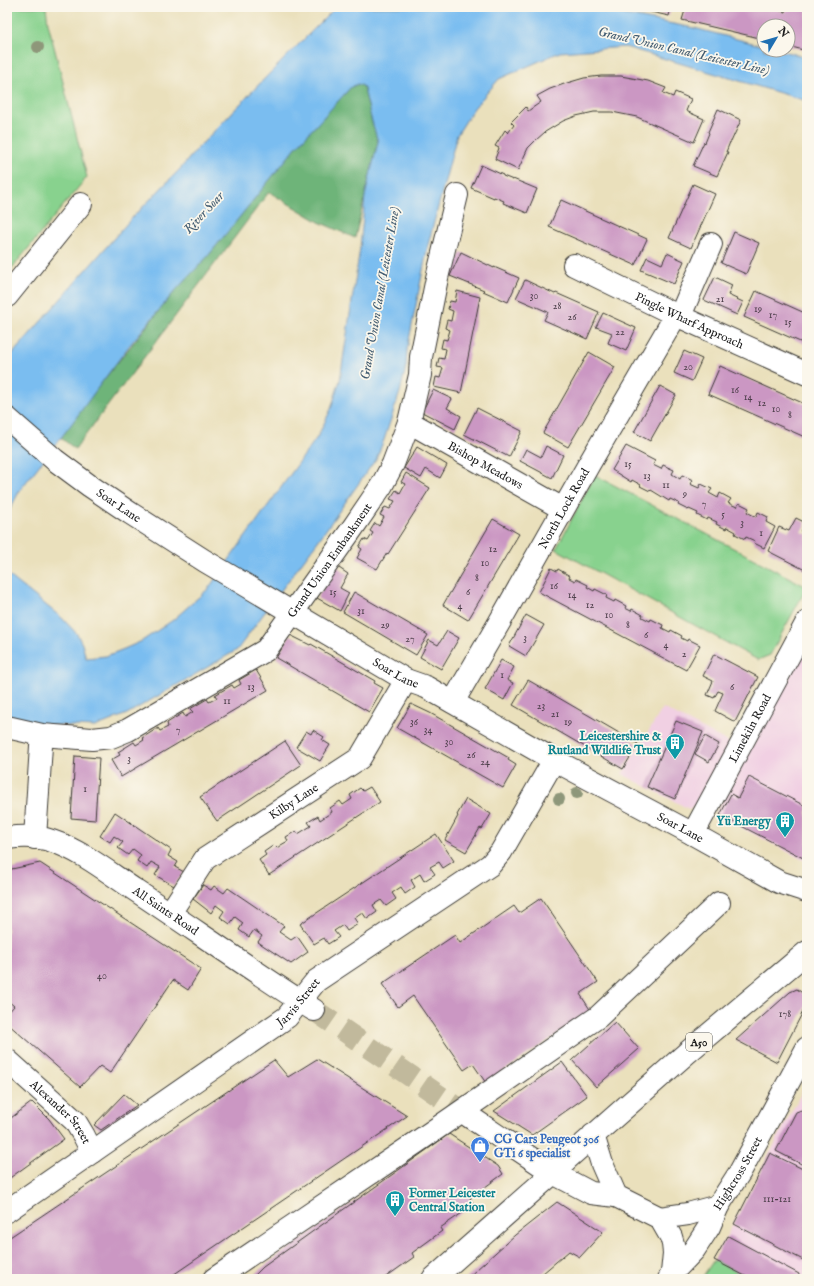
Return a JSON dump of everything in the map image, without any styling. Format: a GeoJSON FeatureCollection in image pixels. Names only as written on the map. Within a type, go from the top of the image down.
{"type":"FeatureCollection","features":[{"type":"Feature","properties":{"kind":"street","name":"Grand Union Embankment"},"geometry":{"type":"LineString","coordinates":[[7,728],[42,735],[92,739],[117,736],[266,650],[286,609],[382,485],[393,464],[408,422],[420,375],[434,293],[457,195]]}},
{"type":"Feature","properties":{"kind":"street"},"geometry":{"type":"LineString","coordinates":[[7,296],[81,204]]}},
{"type":"Feature","properties":{"kind":"street","name":"North Lock Road"},"geometry":{"type":"LineString","coordinates":[[453,702],[500,623],[563,509],[678,316],[711,244]]}},
{"type":"Feature","properties":{"kind":"street","name":"Pingle Wharf Approach"},"geometry":{"type":"LineString","coordinates":[[574,265],[678,316],[807,374]]}},
{"type":"Feature","properties":{"kind":"street","name":"Soar Lane"},"geometry":{"type":"LineString","coordinates":[[7,418],[48,454],[90,486],[130,513],[205,561],[406,680],[426,687],[554,760],[693,834],[779,882],[807,891]]}},
{"type":"Feature","properties":{"kind":"street","name":"Bishop Meadows"},"geometry":{"type":"LineString","coordinates":[[408,422],[563,509]]}},
{"type":"Feature","properties":{"kind":"street","name":"Limekiln Road"},"geometry":{"type":"LineString","coordinates":[[693,834],[807,622]]}},
{"type":"Feature","properties":{"kind":"street","name":"Kilby Lane"},"geometry":{"type":"LineString","coordinates":[[170,913],[205,860],[360,758],[406,680]]}},
{"type":"Feature","properties":{"kind":"street"},"geometry":{"type":"LineString","coordinates":[[34,838],[41,746]]}},
{"type":"Feature","properties":{"kind":"street","name":"Jarvis Street"},"geometry":{"type":"LineString","coordinates":[[7,1212],[287,1016],[307,1006],[310,985],[494,861],[501,852],[554,760]]}},
{"type":"Feature","properties":{"kind":"street","name":"All Saints Road"},"geometry":{"type":"LineString","coordinates":[[7,838],[18,836],[34,838],[51,841],[72,849],[170,913],[307,1006]]}},
{"type":"Feature","properties":{"kind":"street"},"geometry":{"type":"LineString","coordinates":[[214,1279],[460,1113],[598,1017],[719,904]]}},
{"type":"Feature","properties":{"kind":"street","name":"A50"},"geometry":{"type":"LineString","coordinates":[[593,1136],[688,1052],[803,961]]}},
{"type":"Feature","properties":{"kind":"street","name":"Highcross Street"},"geometry":{"type":"LineString","coordinates":[[672,1268],[694,1250],[710,1227],[710,1208],[740,1172],[802,1070],[807,1048]]}},
{"type":"Feature","properties":{"kind":"street","name":"Alexander Street"},"geometry":{"type":"LineString","coordinates":[[7,1060],[75,1121],[92,1152]]}},
{"type":"Feature","properties":{"kind":"street"},"geometry":{"type":"LineString","coordinates":[[470,1117],[553,1173],[591,1193],[616,1196],[660,1218],[671,1237],[672,1268]]}},
{"type":"Feature","properties":{"kind":"street"},"geometry":{"type":"LineString","coordinates":[[433,1279],[593,1136],[602,1164],[616,1196]]}},
{"type":"Feature","properties":{"kind":"street"},"geometry":{"type":"LineString","coordinates":[[660,1218],[688,1214],[710,1208]]}},
{"type":"Feature","properties":{"kind":"shaded area"},"geometry":{"type":"Polygon","coordinates":[[[807,644],[807,862],[715,814],[807,644]]]}},
{"type":"Feature","properties":{"kind":"shaded area"},"geometry":{"type":"Polygon","coordinates":[[[663,708],[732,744],[699,803],[689,809],[622,774],[663,708]]]}},
{"type":"Feature","properties":{"kind":"shaded area"},"geometry":{"type":"Polygon","coordinates":[[[804,1088],[807,1089],[807,1272],[804,1279],[751,1279],[714,1260],[804,1088]]]}},
{"type":"Feature","properties":{"kind":"green space"},"geometry":{"type":"Polygon","coordinates":[[[7,7],[46,7],[48,23],[87,177],[7,274],[7,7]]]}},
{"type":"Feature","properties":{"kind":"green space"},"geometry":{"type":"Polygon","coordinates":[[[358,84],[363,86],[378,142],[355,238],[319,222],[269,192],[75,449],[61,438],[102,382],[175,291],[208,256],[297,146],[351,87],[358,84]]]}},
{"type":"Feature","properties":{"kind":"green space"},"geometry":{"type":"Polygon","coordinates":[[[595,475],[807,587],[770,655],[758,660],[556,549],[595,475]]]}},
{"type":"Feature","properties":{"kind":"green space"},"geometry":{"type":"Polygon","coordinates":[[[714,1260],[751,1279],[701,1279],[714,1260]]]}},
{"type":"Feature","properties":{"kind":"water"},"geometry":{"type":"Polygon","coordinates":[[[336,7],[617,7],[616,13],[694,28],[756,44],[756,58],[796,58],[796,54],[807,57],[807,101],[625,47],[560,52],[499,79],[474,108],[457,135],[428,245],[407,350],[406,367],[400,392],[376,459],[318,541],[237,650],[127,714],[95,727],[7,723],[7,574],[62,618],[77,634],[86,658],[106,656],[142,641],[173,620],[208,589],[318,436],[331,409],[340,380],[360,248],[365,196],[378,142],[363,86],[358,84],[351,87],[297,146],[208,256],[175,291],[129,346],[70,426],[20,490],[7,515],[7,360],[130,220],[270,73],[336,7]]]}},
{"type":"Feature","properties":{"kind":"building"},"geometry":{"type":"Polygon","coordinates":[[[629,7],[671,7],[669,16],[629,7]]]}},
{"type":"Feature","properties":{"kind":"building"},"geometry":{"type":"Polygon","coordinates":[[[686,7],[768,7],[785,12],[786,7],[807,7],[807,51],[796,48],[796,18],[756,18],[756,37],[682,20],[686,7]]]}},
{"type":"Feature","properties":{"kind":"building"},"geometry":{"type":"Polygon","coordinates":[[[621,76],[648,81],[666,88],[663,93],[673,97],[675,92],[691,99],[686,111],[704,119],[694,142],[637,117],[612,112],[594,112],[563,121],[545,132],[528,148],[518,170],[495,159],[499,148],[495,146],[505,130],[508,133],[514,125],[511,122],[526,107],[528,111],[541,102],[537,96],[550,89],[567,83],[584,78],[621,76]]]}},
{"type":"Feature","properties":{"kind":"building"},"geometry":{"type":"Polygon","coordinates":[[[718,109],[741,120],[730,142],[726,152],[728,152],[717,176],[693,166],[704,142],[705,143],[718,109]]]}},
{"type":"Feature","properties":{"kind":"building"},"geometry":{"type":"Polygon","coordinates":[[[481,165],[503,176],[537,189],[527,213],[503,203],[504,201],[471,188],[481,165]]]}},
{"type":"Feature","properties":{"kind":"building"},"geometry":{"type":"Polygon","coordinates":[[[693,184],[715,194],[691,248],[669,238],[693,184]]]}},
{"type":"Feature","properties":{"kind":"building"},"geometry":{"type":"Polygon","coordinates":[[[561,200],[647,239],[635,265],[549,227],[561,200]]]}},
{"type":"Feature","properties":{"kind":"building"},"geometry":{"type":"Polygon","coordinates":[[[734,232],[759,243],[746,274],[721,263],[734,232]]]}},
{"type":"Feature","properties":{"kind":"building"},"geometry":{"type":"Polygon","coordinates":[[[461,252],[519,278],[508,302],[450,276],[461,252]]]}},
{"type":"Feature","properties":{"kind":"building"},"geometry":{"type":"Polygon","coordinates":[[[667,253],[684,261],[674,284],[641,270],[647,257],[662,264],[667,253]]]}},
{"type":"Feature","properties":{"kind":"building"},"geometry":{"type":"Polygon","coordinates":[[[715,277],[732,285],[728,295],[743,302],[737,315],[704,300],[715,277]]]}},
{"type":"Feature","properties":{"kind":"building"},"geometry":{"type":"Polygon","coordinates":[[[525,280],[599,312],[587,339],[544,320],[548,312],[516,298],[525,280]]]}},
{"type":"Feature","properties":{"kind":"building"},"geometry":{"type":"Polygon","coordinates":[[[457,291],[480,297],[461,393],[434,387],[436,377],[440,378],[443,368],[437,367],[439,358],[444,359],[446,349],[441,348],[443,339],[447,340],[450,330],[445,328],[447,320],[451,321],[453,311],[448,309],[450,301],[455,302],[457,291]]]}},
{"type":"Feature","properties":{"kind":"building"},"geometry":{"type":"Polygon","coordinates":[[[756,291],[807,314],[807,345],[744,317],[756,291]]]}},
{"type":"Feature","properties":{"kind":"building"},"geometry":{"type":"Polygon","coordinates":[[[603,313],[636,328],[626,351],[608,343],[612,333],[596,327],[603,313]]]}},
{"type":"Feature","properties":{"kind":"building"},"geometry":{"type":"Polygon","coordinates":[[[684,351],[702,359],[692,381],[674,373],[684,351]]]}},
{"type":"Feature","properties":{"kind":"building"},"geometry":{"type":"Polygon","coordinates":[[[589,352],[615,367],[568,447],[543,433],[589,352]]]}},
{"type":"Feature","properties":{"kind":"building"},"geometry":{"type":"Polygon","coordinates":[[[720,366],[807,405],[807,438],[708,394],[720,366]]]}},
{"type":"Feature","properties":{"kind":"building"},"geometry":{"type":"Polygon","coordinates":[[[660,386],[676,395],[650,441],[634,432],[660,386]]]}},
{"type":"Feature","properties":{"kind":"building"},"geometry":{"type":"Polygon","coordinates":[[[433,390],[452,399],[447,408],[461,416],[455,429],[422,412],[433,390]]]}},
{"type":"Feature","properties":{"kind":"building"},"geometry":{"type":"Polygon","coordinates":[[[477,408],[522,431],[509,457],[464,434],[477,408]]]}},
{"type":"Feature","properties":{"kind":"building"},"geometry":{"type":"Polygon","coordinates":[[[546,446],[563,455],[552,478],[520,461],[526,449],[541,457],[546,446]]]}},
{"type":"Feature","properties":{"kind":"building"},"geometry":{"type":"Polygon","coordinates":[[[626,446],[655,461],[653,465],[661,469],[663,465],[674,470],[672,474],[680,479],[682,475],[693,480],[690,484],[699,488],[701,484],[712,489],[709,493],[718,498],[720,493],[731,499],[728,503],[737,507],[739,503],[749,508],[747,512],[756,517],[758,512],[768,517],[766,522],[775,527],[764,548],[754,543],[755,541],[746,537],[745,539],[735,534],[736,532],[727,527],[726,529],[716,524],[717,522],[708,518],[707,520],[697,515],[698,513],[678,505],[679,503],[670,499],[669,501],[651,490],[650,491],[640,486],[641,485],[632,480],[631,482],[612,470],[626,446]]]}},
{"type":"Feature","properties":{"kind":"building"},"geometry":{"type":"Polygon","coordinates":[[[417,447],[447,465],[440,478],[426,469],[421,478],[404,468],[417,447]]]}},
{"type":"Feature","properties":{"kind":"building"},"geometry":{"type":"Polygon","coordinates":[[[406,473],[430,488],[377,569],[357,558],[362,549],[359,547],[364,539],[368,541],[373,533],[370,531],[375,523],[379,526],[384,517],[380,515],[385,507],[390,509],[395,501],[390,499],[396,490],[400,493],[405,484],[401,482],[406,473]]]}},
{"type":"Feature","properties":{"kind":"building"},"geometry":{"type":"Polygon","coordinates":[[[796,518],[806,523],[801,532],[807,534],[807,571],[768,551],[779,527],[789,531],[796,518]]]}},
{"type":"Feature","properties":{"kind":"building"},"geometry":{"type":"Polygon","coordinates":[[[493,519],[519,534],[468,620],[443,605],[493,519]]]}},
{"type":"Feature","properties":{"kind":"building"},"geometry":{"type":"Polygon","coordinates":[[[336,566],[348,574],[340,588],[349,593],[340,611],[317,598],[336,566]]]}},
{"type":"Feature","properties":{"kind":"building"},"geometry":{"type":"Polygon","coordinates":[[[551,568],[557,571],[558,569],[570,576],[569,578],[575,581],[576,579],[588,585],[587,587],[594,591],[595,589],[607,595],[606,598],[614,602],[615,600],[626,606],[625,608],[631,611],[632,609],[643,615],[642,617],[650,621],[651,619],[663,625],[662,628],[670,632],[671,630],[682,636],[681,638],[687,641],[688,639],[700,645],[686,670],[539,592],[551,568]]]}},
{"type":"Feature","properties":{"kind":"building"},"geometry":{"type":"Polygon","coordinates":[[[354,592],[428,635],[416,655],[343,612],[354,592]]]}},
{"type":"Feature","properties":{"kind":"building"},"geometry":{"type":"Polygon","coordinates":[[[526,615],[544,625],[526,656],[509,646],[526,615]]]}},
{"type":"Feature","properties":{"kind":"building"},"geometry":{"type":"Polygon","coordinates":[[[447,631],[459,638],[441,669],[420,657],[429,640],[438,645],[447,631]]]}},
{"type":"Feature","properties":{"kind":"building"},"geometry":{"type":"Polygon","coordinates":[[[290,635],[310,645],[311,644],[375,681],[374,683],[383,688],[369,712],[276,658],[290,635]]]}},
{"type":"Feature","properties":{"kind":"building"},"geometry":{"type":"Polygon","coordinates":[[[714,654],[758,677],[735,722],[715,711],[723,693],[718,691],[714,698],[707,695],[713,681],[703,676],[714,654]]]}},
{"type":"Feature","properties":{"kind":"building"},"geometry":{"type":"Polygon","coordinates":[[[501,660],[514,667],[507,680],[513,683],[504,700],[485,689],[501,660]]]}},
{"type":"Feature","properties":{"kind":"building"},"geometry":{"type":"Polygon","coordinates":[[[256,670],[268,690],[121,777],[111,760],[120,755],[118,752],[134,742],[136,745],[144,740],[142,738],[158,728],[160,731],[168,727],[167,723],[183,713],[185,717],[193,712],[190,709],[207,699],[209,702],[217,698],[215,695],[232,685],[234,688],[241,684],[239,680],[256,670]]]}},
{"type":"Feature","properties":{"kind":"building"},"geometry":{"type":"Polygon","coordinates":[[[528,680],[638,744],[623,769],[513,705],[528,680]]]}},
{"type":"Feature","properties":{"kind":"building"},"geometry":{"type":"Polygon","coordinates":[[[411,704],[430,713],[509,758],[508,760],[516,765],[503,788],[397,728],[411,704]]]}},
{"type":"Feature","properties":{"kind":"building","name":"Leicestershire & Rutland Wildlife Trust"},"geometry":{"type":"Polygon","coordinates":[[[676,721],[703,732],[675,799],[647,787],[676,721]]]}},
{"type":"Feature","properties":{"kind":"building"},"geometry":{"type":"Polygon","coordinates":[[[313,730],[324,737],[322,740],[330,745],[320,761],[296,747],[306,731],[311,734],[313,730]]]}},
{"type":"Feature","properties":{"kind":"building"},"geometry":{"type":"Polygon","coordinates":[[[705,736],[719,744],[709,762],[695,754],[705,736]]]}},
{"type":"Feature","properties":{"kind":"building"},"geometry":{"type":"Polygon","coordinates":[[[285,741],[301,765],[217,821],[200,797],[285,741]]]}},
{"type":"Feature","properties":{"kind":"building"},"geometry":{"type":"Polygon","coordinates":[[[75,756],[99,758],[95,820],[71,818],[75,756]]]}},
{"type":"Feature","properties":{"kind":"building","name":"Yü Energy"},"geometry":{"type":"Polygon","coordinates":[[[749,777],[807,807],[807,860],[720,815],[731,794],[738,798],[749,777]]]}},
{"type":"Feature","properties":{"kind":"building"},"geometry":{"type":"Polygon","coordinates":[[[370,787],[380,802],[269,875],[259,860],[266,855],[264,852],[274,845],[277,848],[288,841],[286,837],[296,831],[298,834],[311,826],[308,822],[318,816],[320,820],[332,812],[330,808],[340,801],[343,805],[352,799],[350,795],[360,788],[363,791],[370,787]]]}},
{"type":"Feature","properties":{"kind":"building"},"geometry":{"type":"Polygon","coordinates":[[[466,799],[491,814],[482,829],[480,828],[466,852],[445,840],[466,799]]]}},
{"type":"Feature","properties":{"kind":"building"},"geometry":{"type":"Polygon","coordinates":[[[115,812],[171,850],[168,856],[178,862],[175,867],[184,872],[174,886],[155,875],[160,867],[151,862],[147,868],[137,861],[141,855],[133,849],[128,855],[118,848],[123,842],[114,836],[110,842],[100,836],[115,812]]]}},
{"type":"Feature","properties":{"kind":"building"},"geometry":{"type":"Polygon","coordinates":[[[436,834],[454,861],[443,868],[439,862],[430,867],[435,874],[424,881],[420,874],[411,880],[415,887],[405,894],[401,887],[392,893],[396,899],[386,906],[381,900],[373,905],[377,912],[367,919],[362,912],[354,918],[358,924],[347,931],[343,925],[334,931],[339,937],[328,944],[324,938],[314,944],[300,924],[436,834]]]}},
{"type":"Feature","properties":{"kind":"building"},"geometry":{"type":"Polygon","coordinates":[[[40,863],[201,969],[188,990],[173,980],[110,1073],[100,1066],[80,1087],[7,1023],[7,1014],[14,1006],[7,1000],[7,870],[40,863]]]}},
{"type":"Feature","properties":{"kind":"building"},"geometry":{"type":"Polygon","coordinates":[[[203,885],[211,890],[214,886],[224,893],[228,888],[284,926],[279,932],[291,940],[297,936],[308,952],[291,964],[258,942],[262,936],[254,930],[249,937],[239,930],[243,923],[235,917],[230,924],[220,917],[224,911],[216,905],[211,913],[193,899],[203,885]]]}},
{"type":"Feature","properties":{"kind":"building"},"geometry":{"type":"Polygon","coordinates":[[[541,898],[598,982],[580,994],[591,1011],[486,1083],[473,1064],[464,1070],[413,996],[398,1007],[382,984],[455,935],[460,943],[514,906],[519,913],[541,898]]]}},
{"type":"Feature","properties":{"kind":"building"},"geometry":{"type":"Polygon","coordinates":[[[797,989],[805,995],[807,1004],[777,1062],[736,1040],[790,992],[797,989]]]}},
{"type":"Feature","properties":{"kind":"building"},"geometry":{"type":"Polygon","coordinates":[[[615,1022],[639,1049],[596,1087],[572,1060],[615,1022]]]}},
{"type":"Feature","properties":{"kind":"building"},"geometry":{"type":"Polygon","coordinates":[[[317,1059],[407,1116],[167,1279],[7,1279],[7,1239],[274,1060],[288,1077],[317,1059]]]}},
{"type":"Feature","properties":{"kind":"building"},"geometry":{"type":"Polygon","coordinates":[[[562,1062],[587,1096],[532,1135],[494,1111],[562,1062]]]}},
{"type":"Feature","properties":{"kind":"building"},"geometry":{"type":"Polygon","coordinates":[[[124,1094],[137,1105],[101,1130],[94,1125],[124,1094]]]}},
{"type":"Feature","properties":{"kind":"building"},"geometry":{"type":"Polygon","coordinates":[[[32,1102],[49,1119],[64,1139],[7,1180],[7,1121],[32,1102]]]}},
{"type":"Feature","properties":{"kind":"building"},"geometry":{"type":"Polygon","coordinates":[[[807,1108],[807,1167],[776,1151],[796,1112],[807,1108]]]}},
{"type":"Feature","properties":{"kind":"building","name":"Former Leicester Central Station"},"geometry":{"type":"Polygon","coordinates":[[[449,1134],[498,1166],[503,1174],[470,1198],[474,1205],[440,1228],[442,1231],[412,1253],[414,1257],[383,1279],[251,1279],[263,1267],[449,1134]]]}},
{"type":"Feature","properties":{"kind":"building"},"geometry":{"type":"Polygon","coordinates":[[[770,1153],[807,1171],[807,1253],[803,1260],[734,1224],[770,1153]]]}},
{"type":"Feature","properties":{"kind":"building"},"geometry":{"type":"Polygon","coordinates":[[[557,1202],[603,1232],[580,1257],[569,1251],[536,1279],[466,1279],[515,1235],[557,1202]]]}},
{"type":"Feature","properties":{"kind":"building"},"geometry":{"type":"Polygon","coordinates":[[[728,1236],[799,1274],[798,1279],[751,1279],[714,1260],[728,1236]]]}},
{"type":"Feature","properties":{"kind":"tunnel"},"geometry":{"type":"LineString","coordinates":[[314,1010],[470,1117]]}},
{"type":"Feature","properties":{"kind":"place","name":"Leicestershire & Rutland Wildlife Trust"},"geometry":{"type":"Point","coordinates":[675,760]}},
{"type":"Feature","properties":{"kind":"place","name":"Yü Energy"},"geometry":{"type":"Point","coordinates":[785,838]}},
{"type":"Feature","properties":{"kind":"place","name":"CG Cars Peugeot 306 GTi 6 specialist"},"geometry":{"type":"Point","coordinates":[480,1163]}},
{"type":"Feature","properties":{"kind":"place","name":"Former Leicester Central Station"},"geometry":{"type":"Point","coordinates":[395,1217]}},
{"type":"Feature","properties":{"kind":"water label","name":"Grand Union Canal (Leicester Line)"},"geometry":{"type":"Point","coordinates":[684,50]}},
{"type":"Feature","properties":{"kind":"water label","name":"River Soar"},"geometry":{"type":"Point","coordinates":[203,212]}},
{"type":"Feature","properties":{"kind":"water label","name":"Grand Union Canal (Leicester Line)"},"geometry":{"type":"Point","coordinates":[379,293]}}]}
